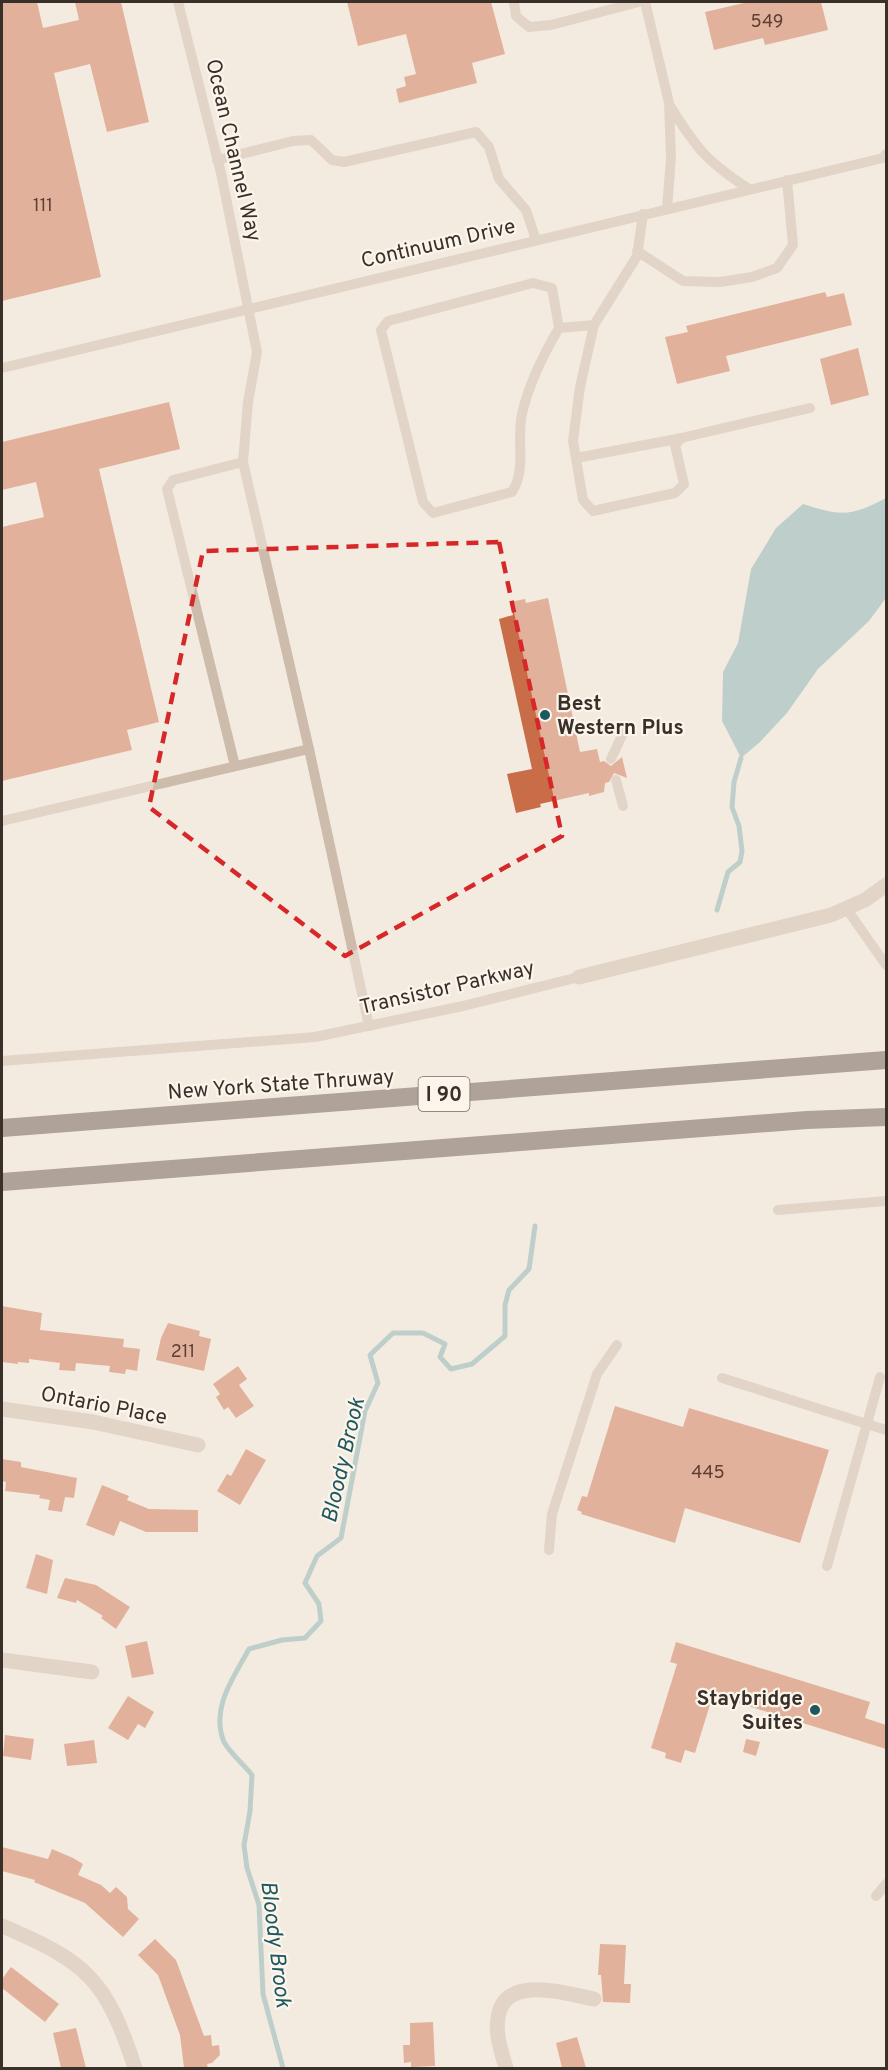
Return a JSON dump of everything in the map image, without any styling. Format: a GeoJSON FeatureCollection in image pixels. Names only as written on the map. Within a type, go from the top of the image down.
{"type":"FeatureCollection","features":[{"type":"Feature","properties":{"kind":"highway","name":"New York State Thruway"},"geometry":{"type":"LineString","coordinates":[[2,1128],[886,1060]]}},
{"type":"Feature","properties":{"kind":"highway"},"geometry":{"type":"LineString","coordinates":[[2,1182],[886,1117]]}},
{"type":"Feature","properties":{"kind":"street","name":"Transistor Parkway"},"geometry":{"type":"LineString","coordinates":[[579,977],[831,915],[865,900],[886,885]]}},
{"type":"Feature","properties":{"kind":"street","name":"Ontario Place"},"geometry":{"type":"LineString","coordinates":[[2,1409],[93,1422],[198,1445]]}},
{"type":"Feature","properties":{"kind":"street"},"geometry":{"type":"LineString","coordinates":[[2,1660],[92,1672]]}},
{"type":"Feature","properties":{"kind":"street"},"geometry":{"type":"LineString","coordinates":[[2,1926],[48,1945],[78,1964],[103,1992],[120,2022],[135,2068]]}},
{"type":"Feature","properties":{"kind":"street"},"geometry":{"type":"LineString","coordinates":[[506,2068],[498,2035],[498,2016],[506,2002],[523,1990],[538,1988],[594,1999]]}},
{"type":"Feature","properties":{"kind":"lane","name":"Ocean Channel Way"},"geometry":{"type":"LineString","coordinates":[[178,2],[217,160],[250,308],[257,352],[248,402],[243,462],[309,749],[369,1026]]}},
{"type":"Feature","properties":{"kind":"lane"},"geometry":{"type":"LineString","coordinates":[[514,2],[516,16],[529,27],[551,25],[639,2]]}},
{"type":"Feature","properties":{"kind":"lane"},"geometry":{"type":"LineString","coordinates":[[645,2],[669,103],[671,158],[667,209]]}},
{"type":"Feature","properties":{"kind":"lane"},"geometry":{"type":"LineString","coordinates":[[669,103],[696,148],[718,168],[749,189]]}},
{"type":"Feature","properties":{"kind":"lane"},"geometry":{"type":"LineString","coordinates":[[217,160],[293,141],[311,140],[332,160],[344,162],[476,132],[489,147],[499,179],[526,210],[536,240]]}},
{"type":"Feature","properties":{"kind":"lane","name":"Continuum Drive"},"geometry":{"type":"LineString","coordinates":[[2,368],[885,157]]}},
{"type":"Feature","properties":{"kind":"lane"},"geometry":{"type":"LineString","coordinates":[[637,251],[683,281],[720,282],[752,277],[777,268],[794,245],[787,180]]}},
{"type":"Feature","properties":{"kind":"lane"},"geometry":{"type":"LineString","coordinates":[[643,214],[637,251],[594,325],[580,387],[573,441],[583,500],[593,511],[675,493],[684,484],[675,445],[684,437]]}},
{"type":"Feature","properties":{"kind":"lane"},"geometry":{"type":"LineString","coordinates":[[533,283],[552,288],[559,328],[541,357],[521,416],[519,481],[513,492],[433,513],[423,502],[381,330],[387,321],[533,283]]}},
{"type":"Feature","properties":{"kind":"lane"},"geometry":{"type":"LineString","coordinates":[[559,328],[594,325]]}},
{"type":"Feature","properties":{"kind":"lane"},"geometry":{"type":"LineString","coordinates":[[576,458],[684,437],[810,408]]}},
{"type":"Feature","properties":{"kind":"lane"},"geometry":{"type":"LineString","coordinates":[[235,766],[167,489],[173,480],[243,462]]}},
{"type":"Feature","properties":{"kind":"lane"},"geometry":{"type":"LineString","coordinates":[[611,759],[624,731]]}},
{"type":"Feature","properties":{"kind":"lane"},"geometry":{"type":"LineString","coordinates":[[2,821],[309,749]]}},
{"type":"Feature","properties":{"kind":"lane"},"geometry":{"type":"LineString","coordinates":[[616,780],[623,806]]}},
{"type":"Feature","properties":{"kind":"lane"},"geometry":{"type":"LineString","coordinates":[[846,908],[886,965]]}},
{"type":"Feature","properties":{"kind":"lane","name":"Transistor Parkway"},"geometry":{"type":"LineString","coordinates":[[2,1061],[315,1037],[579,977]]}},
{"type":"Feature","properties":{"kind":"lane"},"geometry":{"type":"LineString","coordinates":[[778,1210],[886,1201]]}},
{"type":"Feature","properties":{"kind":"lane"},"geometry":{"type":"LineString","coordinates":[[549,1550],[552,1514],[597,1374],[617,1345]]}},
{"type":"Feature","properties":{"kind":"lane"},"geometry":{"type":"LineString","coordinates":[[827,1566],[880,1377]]}},
{"type":"Feature","properties":{"kind":"lane"},"geometry":{"type":"LineString","coordinates":[[722,1378],[886,1430]]}},
{"type":"Feature","properties":{"kind":"lane"},"geometry":{"type":"LineString","coordinates":[[876,1896],[886,1884]]}},
{"type":"Feature","properties":{"kind":"highlighted area"},"geometry":{"type":"Polygon","coordinates":[[[499,542],[562,836],[345,956],[149,807],[203,551],[499,542]]]}},
{"type":"Feature","properties":{"kind":"water"},"geometry":{"type":"Polygon","coordinates":[[[886,498],[886,598],[869,621],[818,669],[787,713],[760,742],[741,758],[722,721],[723,672],[738,643],[751,569],[776,528],[803,504],[827,511],[845,513],[863,509],[886,498]]]}},
{"type":"Feature","properties":{"kind":"building"},"geometry":{"type":"Polygon","coordinates":[[[2,2],[37,2],[43,28],[79,20],[75,2],[121,2],[149,122],[107,132],[90,64],[54,73],[101,277],[2,301],[2,2]]]}},
{"type":"Feature","properties":{"kind":"building"},"geometry":{"type":"Polygon","coordinates":[[[347,2],[491,2],[505,54],[472,63],[477,83],[399,103],[396,89],[406,86],[404,77],[416,74],[406,34],[358,46],[347,2]]]}},
{"type":"Feature","properties":{"kind":"building"},"geometry":{"type":"Polygon","coordinates":[[[748,2],[821,2],[828,30],[765,45],[763,38],[714,50],[705,12],[748,2]]]}},
{"type":"Feature","properties":{"kind":"building"},"geometry":{"type":"Polygon","coordinates":[[[825,292],[827,297],[844,293],[852,325],[726,356],[730,371],[677,384],[665,337],[688,332],[686,326],[825,292]]]}},
{"type":"Feature","properties":{"kind":"building"},"geometry":{"type":"Polygon","coordinates":[[[858,348],[869,395],[831,405],[820,359],[858,348]]]}},
{"type":"Feature","properties":{"kind":"building"},"geometry":{"type":"Polygon","coordinates":[[[169,402],[180,449],[99,469],[159,722],[127,730],[132,750],[2,781],[2,527],[44,517],[36,482],[2,490],[2,442],[169,402]]]}},
{"type":"Feature","properties":{"kind":"building","name":"Best Western Plus"},"geometry":{"type":"Polygon","coordinates":[[[548,598],[580,752],[597,749],[600,762],[604,761],[611,766],[622,757],[627,778],[614,773],[609,782],[605,783],[604,792],[540,804],[541,807],[516,813],[507,774],[532,769],[499,619],[513,615],[510,602],[525,599],[526,603],[548,598]]]}},
{"type":"Feature","properties":{"kind":"building"},"geometry":{"type":"Polygon","coordinates":[[[2,1306],[42,1313],[40,1330],[124,1339],[123,1347],[140,1349],[137,1371],[126,1369],[125,1374],[109,1372],[110,1366],[76,1363],[75,1371],[59,1370],[60,1363],[29,1359],[29,1363],[2,1362],[2,1306]]]}},
{"type":"Feature","properties":{"kind":"building"},"geometry":{"type":"Polygon","coordinates":[[[168,1323],[200,1331],[199,1336],[211,1339],[204,1371],[156,1360],[161,1338],[168,1323]]]}},
{"type":"Feature","properties":{"kind":"building"},"geometry":{"type":"Polygon","coordinates":[[[238,1366],[247,1379],[239,1385],[254,1406],[236,1418],[228,1407],[224,1410],[216,1397],[220,1394],[213,1384],[238,1366]]]}},
{"type":"Feature","properties":{"kind":"building"},"geometry":{"type":"Polygon","coordinates":[[[615,1406],[683,1427],[689,1408],[829,1450],[800,1543],[685,1508],[675,1543],[581,1514],[582,1512],[577,1510],[582,1496],[587,1497],[615,1406]]]}},
{"type":"Feature","properties":{"kind":"building"},"geometry":{"type":"Polygon","coordinates":[[[246,1449],[266,1460],[240,1505],[217,1491],[227,1474],[231,1476],[246,1449]]]}},
{"type":"Feature","properties":{"kind":"building"},"geometry":{"type":"Polygon","coordinates":[[[2,1459],[21,1462],[21,1467],[77,1478],[74,1498],[65,1497],[62,1512],[48,1510],[50,1500],[39,1498],[40,1495],[5,1491],[6,1482],[2,1481],[2,1459]]]}},
{"type":"Feature","properties":{"kind":"building"},"geometry":{"type":"Polygon","coordinates":[[[102,1485],[129,1496],[127,1500],[149,1509],[198,1510],[198,1532],[146,1532],[120,1521],[114,1536],[86,1525],[102,1485]]]}},
{"type":"Feature","properties":{"kind":"building"},"geometry":{"type":"Polygon","coordinates":[[[36,1554],[53,1560],[47,1594],[26,1588],[36,1554]]]}},
{"type":"Feature","properties":{"kind":"building"},"geometry":{"type":"Polygon","coordinates":[[[65,1578],[96,1585],[130,1607],[116,1629],[101,1618],[103,1616],[77,1600],[76,1603],[57,1598],[65,1578]]]}},
{"type":"Feature","properties":{"kind":"building"},"geometry":{"type":"Polygon","coordinates":[[[147,1641],[154,1674],[132,1678],[125,1646],[147,1641]]]}},
{"type":"Feature","properties":{"kind":"building","name":"Staybridge Suites"},"geometry":{"type":"Polygon","coordinates":[[[676,1642],[870,1702],[865,1718],[886,1725],[886,1749],[713,1695],[695,1753],[685,1750],[681,1763],[665,1758],[666,1753],[651,1748],[677,1664],[670,1662],[676,1642]]]}},
{"type":"Feature","properties":{"kind":"building"},"geometry":{"type":"Polygon","coordinates":[[[128,1696],[154,1712],[145,1728],[138,1724],[128,1740],[108,1728],[128,1696]]]}},
{"type":"Feature","properties":{"kind":"building"},"geometry":{"type":"Polygon","coordinates":[[[5,1735],[34,1739],[31,1760],[3,1756],[5,1735]]]}},
{"type":"Feature","properties":{"kind":"building"},"geometry":{"type":"Polygon","coordinates":[[[746,1739],[760,1742],[756,1756],[743,1752],[746,1739]]]}},
{"type":"Feature","properties":{"kind":"building"},"geometry":{"type":"Polygon","coordinates":[[[94,1740],[97,1763],[67,1766],[64,1744],[94,1740]]]}},
{"type":"Feature","properties":{"kind":"building"},"geometry":{"type":"Polygon","coordinates":[[[2,1847],[48,1859],[52,1849],[73,1858],[83,1864],[78,1875],[101,1885],[110,1893],[116,1887],[127,1897],[128,1909],[139,1919],[123,1937],[85,1903],[34,1882],[35,1880],[2,1871],[2,1847]]]}},
{"type":"Feature","properties":{"kind":"building"},"geometry":{"type":"Polygon","coordinates":[[[155,1939],[176,1960],[204,2036],[211,2035],[212,2046],[219,2045],[220,2055],[212,2063],[207,2064],[208,2068],[184,2068],[180,2035],[158,1975],[138,1955],[155,1939]]]}},
{"type":"Feature","properties":{"kind":"building"},"geometry":{"type":"Polygon","coordinates":[[[600,1944],[626,1945],[624,1984],[631,1984],[630,2003],[603,2002],[601,1975],[598,1975],[600,1944]]]}},
{"type":"Feature","properties":{"kind":"building"},"geometry":{"type":"Polygon","coordinates":[[[11,1967],[59,2004],[45,2022],[2,1988],[2,1979],[11,1967]]]}},
{"type":"Feature","properties":{"kind":"building"},"geometry":{"type":"Polygon","coordinates":[[[433,2022],[435,2066],[411,2067],[411,2062],[404,2063],[403,2045],[410,2045],[410,2023],[433,2022]]]}},
{"type":"Feature","properties":{"kind":"building"},"geometry":{"type":"Polygon","coordinates":[[[76,2028],[86,2068],[61,2068],[53,2033],[76,2028]]]}},
{"type":"Feature","properties":{"kind":"building"},"geometry":{"type":"Polygon","coordinates":[[[577,2037],[586,2068],[562,2068],[556,2043],[577,2037]]]}},
{"type":"Feature","properties":{"kind":"waterway"},"geometry":{"type":"LineString","coordinates":[[717,910],[728,872],[740,862],[742,851],[739,826],[732,807],[734,782],[741,758]]}},
{"type":"Feature","properties":{"kind":"waterway","name":"Bloody Brook"},"geometry":{"type":"LineString","coordinates":[[283,2068],[263,1994],[259,1905],[247,1868],[244,1845],[250,1811],[252,1775],[224,1742],[220,1729],[222,1705],[231,1682],[249,1649],[282,1640],[305,1638],[321,1621],[319,1604],[305,1583],[317,1556],[341,1538],[365,1411],[378,1383],[370,1355],[393,1333],[423,1333],[445,1344],[440,1357],[451,1369],[472,1364],[505,1336],[505,1305],[509,1290],[529,1269],[535,1226]]}},
{"type":"Feature","properties":{"kind":"place","name":"Best Western Plus"},"geometry":{"type":"Point","coordinates":[545,715]}},
{"type":"Feature","properties":{"kind":"place","name":"Staybridge Suites"},"geometry":{"type":"Point","coordinates":[815,1710]}}]}
